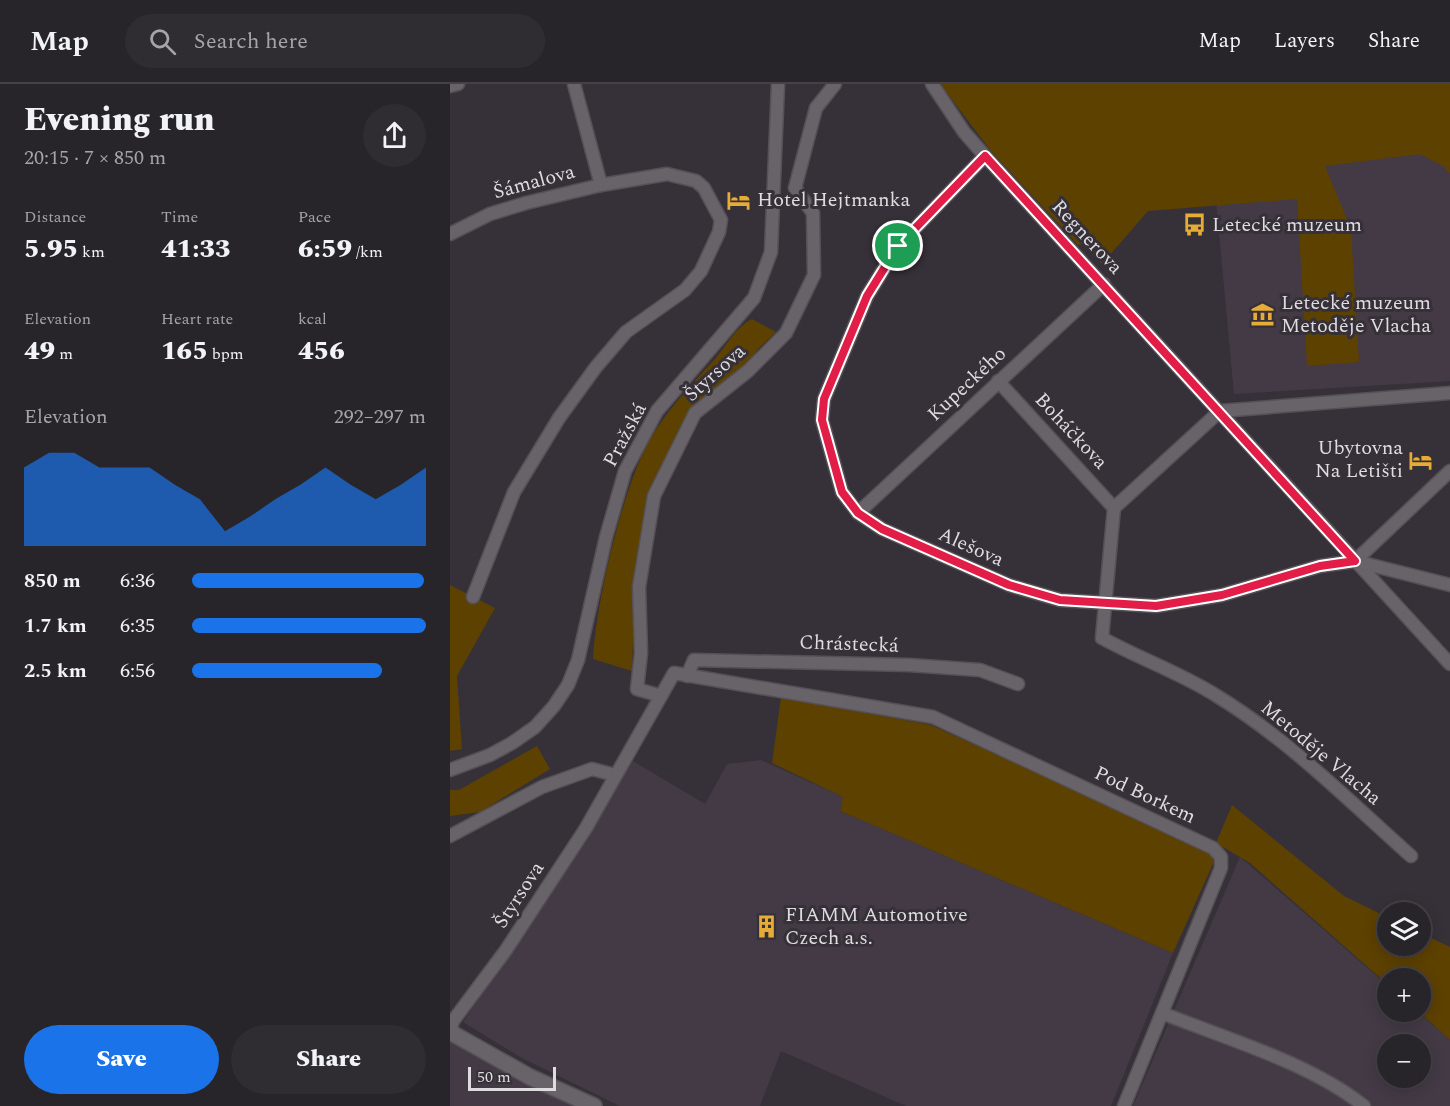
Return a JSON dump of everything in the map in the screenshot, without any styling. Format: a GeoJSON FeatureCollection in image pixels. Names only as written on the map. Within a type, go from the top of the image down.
{"type":"FeatureCollection","features":[{"type":"Feature","properties":{"kind":"street"},"geometry":{"type":"LineString","coordinates":[[450,86],[458,84]]}},
{"type":"Feature","properties":{"kind":"street","name":"Šámalova"},"geometry":{"type":"LineString","coordinates":[[450,234],[490,214],[601,185],[574,84]]}},
{"type":"Feature","properties":{"kind":"street","name":"Pražská"},"geometry":{"type":"LineString","coordinates":[[450,770],[490,755],[512,743],[535,727],[554,706],[578,660],[606,537],[625,471],[657,411],[754,298],[771,252],[778,84]]}},
{"type":"Feature","properties":{"kind":"street","name":"Štyrsova"},"geometry":{"type":"LineString","coordinates":[[661,696],[638,689],[641,653],[639,587],[654,496],[695,413],[748,371],[786,333],[814,276],[813,213],[795,188],[816,108],[836,84]]}},
{"type":"Feature","properties":{"kind":"street","name":"Regnerova"},"geometry":{"type":"LineString","coordinates":[[932,84],[964,132],[985,156],[1450,664]]}},
{"type":"Feature","properties":{"kind":"street","name":"Alešova"},"geometry":{"type":"LineString","coordinates":[[985,156],[898,246],[867,296],[824,399],[822,420],[842,492],[858,513],[882,529],[1009,585],[1060,600],[1156,606],[1222,595],[1320,566],[1355,561]]}},
{"type":"Feature","properties":{"kind":"street"},"geometry":{"type":"LineString","coordinates":[[473,597],[514,492],[559,418],[596,367],[626,332],[685,290],[701,272],[719,232],[721,220],[709,195],[696,181],[667,174],[601,185]]}},
{"type":"Feature","properties":{"kind":"street","name":"Kupeckého"},"geometry":{"type":"LineString","coordinates":[[858,513],[1104,284]]}},
{"type":"Feature","properties":{"kind":"street","name":"Boháčkova"},"geometry":{"type":"LineString","coordinates":[[998,381],[1114,507]]}},
{"type":"Feature","properties":{"kind":"street"},"geometry":{"type":"LineString","coordinates":[[1108,604],[1114,507],[1220,411],[1450,393]]}},
{"type":"Feature","properties":{"kind":"street"},"geometry":{"type":"LineString","coordinates":[[1355,561],[1450,471]]}},
{"type":"Feature","properties":{"kind":"street"},"geometry":{"type":"LineString","coordinates":[[1355,561],[1450,585]]}},
{"type":"Feature","properties":{"kind":"street","name":"Metoděje Vlacha"},"geometry":{"type":"LineString","coordinates":[[1108,604],[1102,639],[1192,681],[1263,726],[1302,757],[1411,856]]}},
{"type":"Feature","properties":{"kind":"street","name":"Chrástecká"},"geometry":{"type":"LineString","coordinates":[[681,674],[694,660],[766,662],[980,670],[1018,684]]}},
{"type":"Feature","properties":{"kind":"street","name":"Štyrsova"},"geometry":{"type":"LineString","coordinates":[[450,1032],[453,1021],[506,950],[586,828],[661,696],[681,674]]}},
{"type":"Feature","properties":{"kind":"street","name":"Pod Borkem"},"geometry":{"type":"LineString","coordinates":[[681,674],[933,717],[1213,848],[1221,857],[1221,868],[1124,1106]]}},
{"type":"Feature","properties":{"kind":"street"},"geometry":{"type":"LineString","coordinates":[[450,836],[542,787],[592,769],[615,775]]}},
{"type":"Feature","properties":{"kind":"street"},"geometry":{"type":"LineString","coordinates":[[1162,1013],[1311,1073],[1338,1087],[1364,1106]]}},
{"type":"Feature","properties":{"kind":"street"},"geometry":{"type":"LineString","coordinates":[[450,1032],[530,1077],[594,1106]]}},
{"type":"Feature","properties":{"kind":"shaded area"},"geometry":{"type":"Polygon","coordinates":[[[940,84],[1450,84],[1450,174],[1443,166],[1420,154],[1325,166],[1351,229],[1359,362],[1307,366],[1297,199],[1148,211],[1102,264],[1082,244],[1078,245],[991,151],[940,84]]]}},
{"type":"Feature","properties":{"kind":"shaded area"},"geometry":{"type":"Polygon","coordinates":[[[1450,84],[1450,381],[1234,394],[1216,200],[1450,84]]]}},
{"type":"Feature","properties":{"kind":"shaded area"},"geometry":{"type":"Polygon","coordinates":[[[752,319],[776,332],[758,349],[749,364],[691,411],[650,494],[635,580],[632,671],[593,659],[599,608],[612,547],[639,462],[649,441],[671,409],[737,331],[752,319]]]}},
{"type":"Feature","properties":{"kind":"shaded area"},"geometry":{"type":"Polygon","coordinates":[[[450,585],[495,608],[457,676],[462,749],[450,751],[450,585]]]}},
{"type":"Feature","properties":{"kind":"shaded area"},"geometry":{"type":"Polygon","coordinates":[[[781,697],[931,725],[1211,852],[1216,857],[1173,953],[840,811],[843,797],[772,763],[781,697]]]}},
{"type":"Feature","properties":{"kind":"shaded area"},"geometry":{"type":"Polygon","coordinates":[[[537,746],[550,769],[480,812],[450,816],[450,790],[459,790],[537,746]]]}},
{"type":"Feature","properties":{"kind":"shaded area"},"geometry":{"type":"Polygon","coordinates":[[[761,760],[843,797],[840,811],[1173,953],[1111,1106],[906,1106],[781,1051],[760,1106],[620,1106],[522,1058],[463,1022],[538,913],[612,789],[633,761],[705,804],[727,764],[761,760]]]}},
{"type":"Feature","properties":{"kind":"shaded area"},"geometry":{"type":"Polygon","coordinates":[[[1232,805],[1344,896],[1377,912],[1377,956],[1431,956],[1431,938],[1450,947],[1450,1040],[1430,1022],[1431,968],[1377,968],[1377,975],[1250,863],[1216,843],[1232,805]]]}},
{"type":"Feature","properties":{"kind":"shaded area"},"geometry":{"type":"Polygon","coordinates":[[[1240,857],[1377,976],[1377,1022],[1430,1022],[1450,1040],[1450,1106],[1133,1106],[1240,857]]]}},
{"type":"Feature","properties":{"kind":"shaded area"},"geometry":{"type":"Polygon","coordinates":[[[450,1040],[529,1086],[576,1106],[450,1106],[450,1040]]]}},
{"type":"Feature","properties":{"kind":"place","name":"Hotel Hejtmanka"},"geometry":{"type":"Point","coordinates":[739,200]}},
{"type":"Feature","properties":{"kind":"place","name":"Letecké muzeum"},"geometry":{"type":"Point","coordinates":[1194,225]}},
{"type":"Feature","properties":{"kind":"place","name":"Letecké muzeum Metoděje Vlacha"},"geometry":{"type":"Point","coordinates":[1263,314]}},
{"type":"Feature","properties":{"kind":"place","name":"Ubytovna Na Letišti"},"geometry":{"type":"Point","coordinates":[1421,460]}},
{"type":"Feature","properties":{"kind":"place","name":"FIAMM Automotive Czech a.s."},"geometry":{"type":"Point","coordinates":[767,926]}},
{"type":"Feature","properties":{"kind":"route"},"geometry":{"type":"LineString","coordinates":[[985,156],[1206,395],[1355,561],[1320,566],[1222,595],[1156,606],[1060,600],[1009,585],[882,529],[858,513],[842,492],[822,420],[824,399],[867,296],[898,246],[985,156]]}}]}
